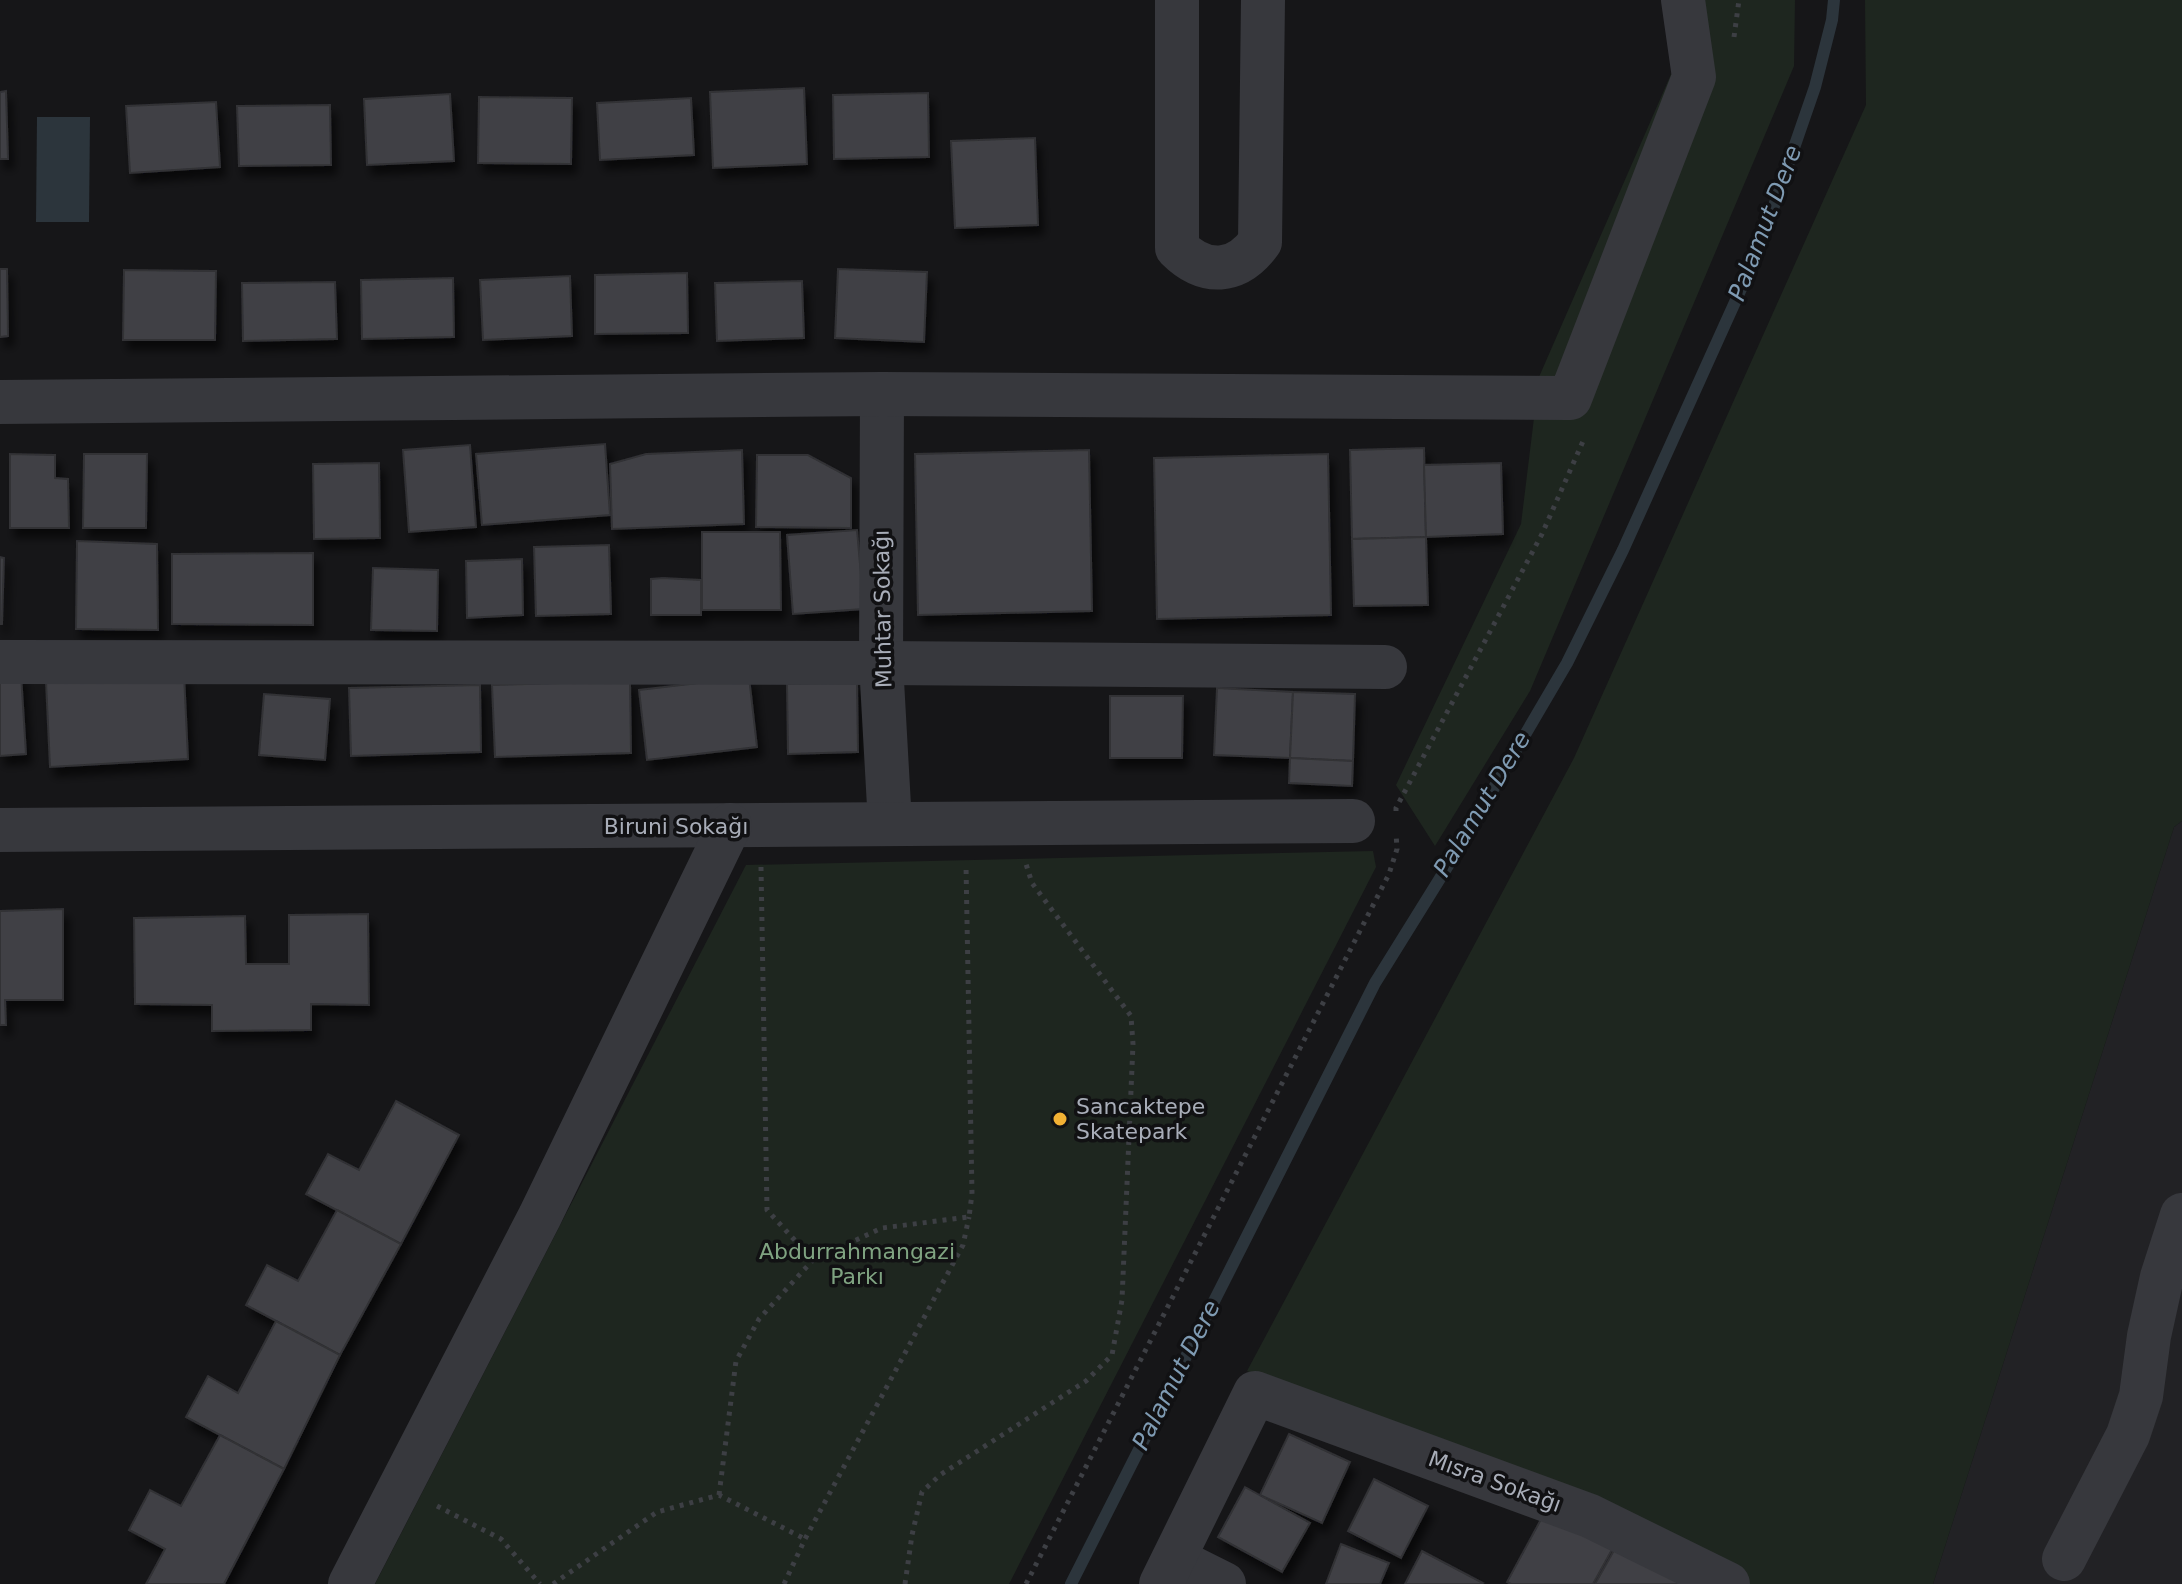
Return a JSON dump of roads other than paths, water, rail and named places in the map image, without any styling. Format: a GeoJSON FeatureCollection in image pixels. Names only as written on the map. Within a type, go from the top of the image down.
{"type":"FeatureCollection","features":[{"type":"Feature","properties":{"kind":"street"},"geometry":{"type":"LineString","coordinates":[[1177,0],[1177,248],[1189,260],[1205,267],[1221,268],[1237,264],[1251,255],[1260,242],[1263,0]]}},
{"type":"Feature","properties":{"kind":"street"},"geometry":{"type":"LineString","coordinates":[[0,402],[882,394],[1570,398],[1694,77],[1683,0]]}},
{"type":"Feature","properties":{"kind":"street","name":"Muhtar Sokağı"},"geometry":{"type":"LineString","coordinates":[[882,394],[881,663],[890,824]]}},
{"type":"Feature","properties":{"kind":"street"},"geometry":{"type":"LineString","coordinates":[[0,662],[1385,667]]}},
{"type":"Feature","properties":{"kind":"street","name":"Biruni Sokağı"},"geometry":{"type":"LineString","coordinates":[[0,830],[1353,821]]}},
{"type":"Feature","properties":{"kind":"street"},"geometry":{"type":"LineString","coordinates":[[350,1584],[745,825]]}},
{"type":"Feature","properties":{"kind":"street"},"geometry":{"type":"LineString","coordinates":[[2064,1559],[2128,1435],[2141,1396],[2149,1336],[2162,1277],[2182,1215]]}},
{"type":"Feature","properties":{"kind":"street","name":"Mısra Sokağı"},"geometry":{"type":"LineString","coordinates":[[1167,1572],[1255,1393],[1590,1516],[1728,1584]]}},
{"type":"Feature","properties":{"kind":"street"},"geometry":{"type":"LineString","coordinates":[[1167,1572],[1224,1584]]}},
{"type":"Feature","properties":{"kind":"waterway","name":"Palamut Dere"},"geometry":{"type":"LineString","coordinates":[[1071,1584],[1375,983],[1457,851],[1567,663],[1623,550],[1759,249],[1815,87],[1834,0]]}},
{"type":"Feature","properties":{"kind":"place","name":"Sancaktepe Skatepark"},"geometry":{"type":"Point","coordinates":[1060,1119]}},
{"type":"Feature","properties":{"kind":"park label","name":"Abdurrahmangazi Parkı"},"geometry":{"type":"Point","coordinates":[857,1264]}}]}
